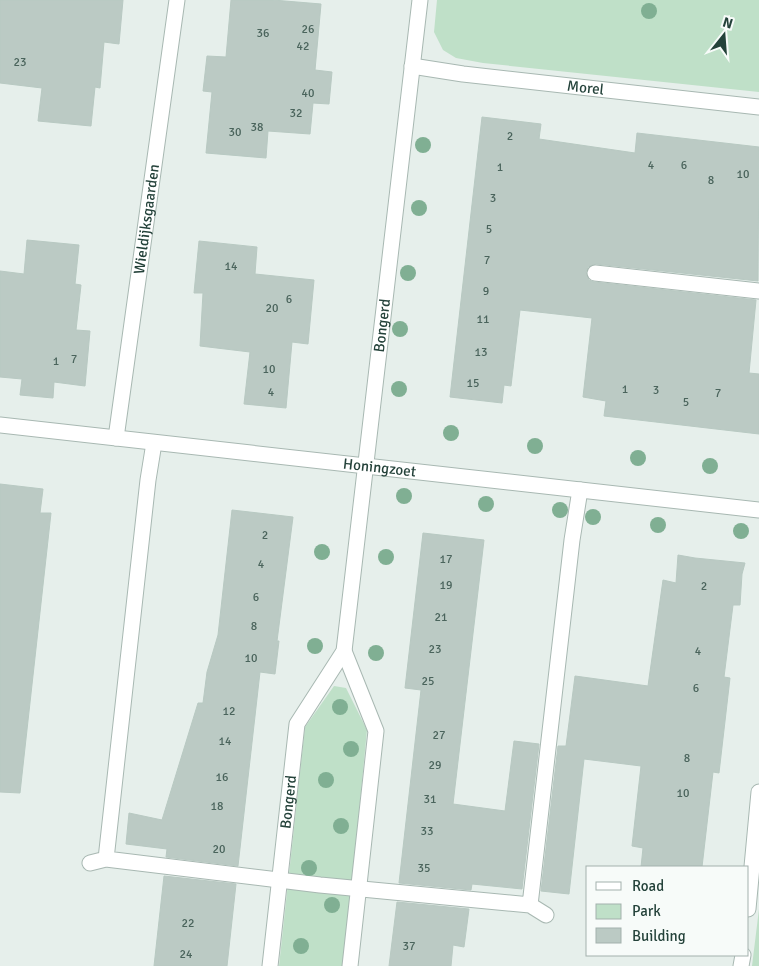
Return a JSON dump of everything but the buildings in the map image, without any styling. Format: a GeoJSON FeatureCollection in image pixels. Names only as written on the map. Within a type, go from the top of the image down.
{"type":"FeatureCollection","features":[{"type":"Feature","properties":{"kind":"street","name":"Wieldijksgaarden"},"geometry":{"type":"LineString","coordinates":[[116,438],[177,0]]}},
{"type":"Feature","properties":{"kind":"street","name":"Bongerd"},"geometry":{"type":"LineString","coordinates":[[270,966],[297,724],[344,651],[420,0]]}},
{"type":"Feature","properties":{"kind":"street","name":"Morel"},"geometry":{"type":"LineString","coordinates":[[412,66],[473,75],[759,107]]}},
{"type":"Feature","properties":{"kind":"street"},"geometry":{"type":"LineString","coordinates":[[595,273],[759,291]]}},
{"type":"Feature","properties":{"kind":"street","name":"Honingzoet"},"geometry":{"type":"LineString","coordinates":[[0,425],[759,510]]}},
{"type":"Feature","properties":{"kind":"street"},"geometry":{"type":"LineString","coordinates":[[106,859],[146,490],[154,443]]}},
{"type":"Feature","properties":{"kind":"street"},"geometry":{"type":"LineString","coordinates":[[530,905],[571,549],[580,490]]}},
{"type":"Feature","properties":{"kind":"street","name":"Bongerd"},"geometry":{"type":"LineString","coordinates":[[344,651],[376,731],[350,966]]}},
{"type":"Feature","properties":{"kind":"street"},"geometry":{"type":"LineString","coordinates":[[749,898],[759,792]]}},
{"type":"Feature","properties":{"kind":"street"},"geometry":{"type":"LineString","coordinates":[[90,863],[106,859],[280,880],[530,905],[546,915]]}},
{"type":"Feature","properties":{"kind":"green space"},"geometry":{"type":"Polygon","coordinates":[[[437,0],[759,0],[759,92],[483,63],[456,58],[443,50],[434,32],[437,0]]]}},
{"type":"Feature","properties":{"kind":"green space"},"geometry":{"type":"Polygon","coordinates":[[[334,686],[346,688],[367,730],[342,966],[279,966],[305,727],[334,686]]]}},
{"type":"Feature","properties":{"kind":"green space"},"geometry":{"type":"Polygon","coordinates":[[[759,909],[759,966],[752,966],[759,909]]]}}]}
